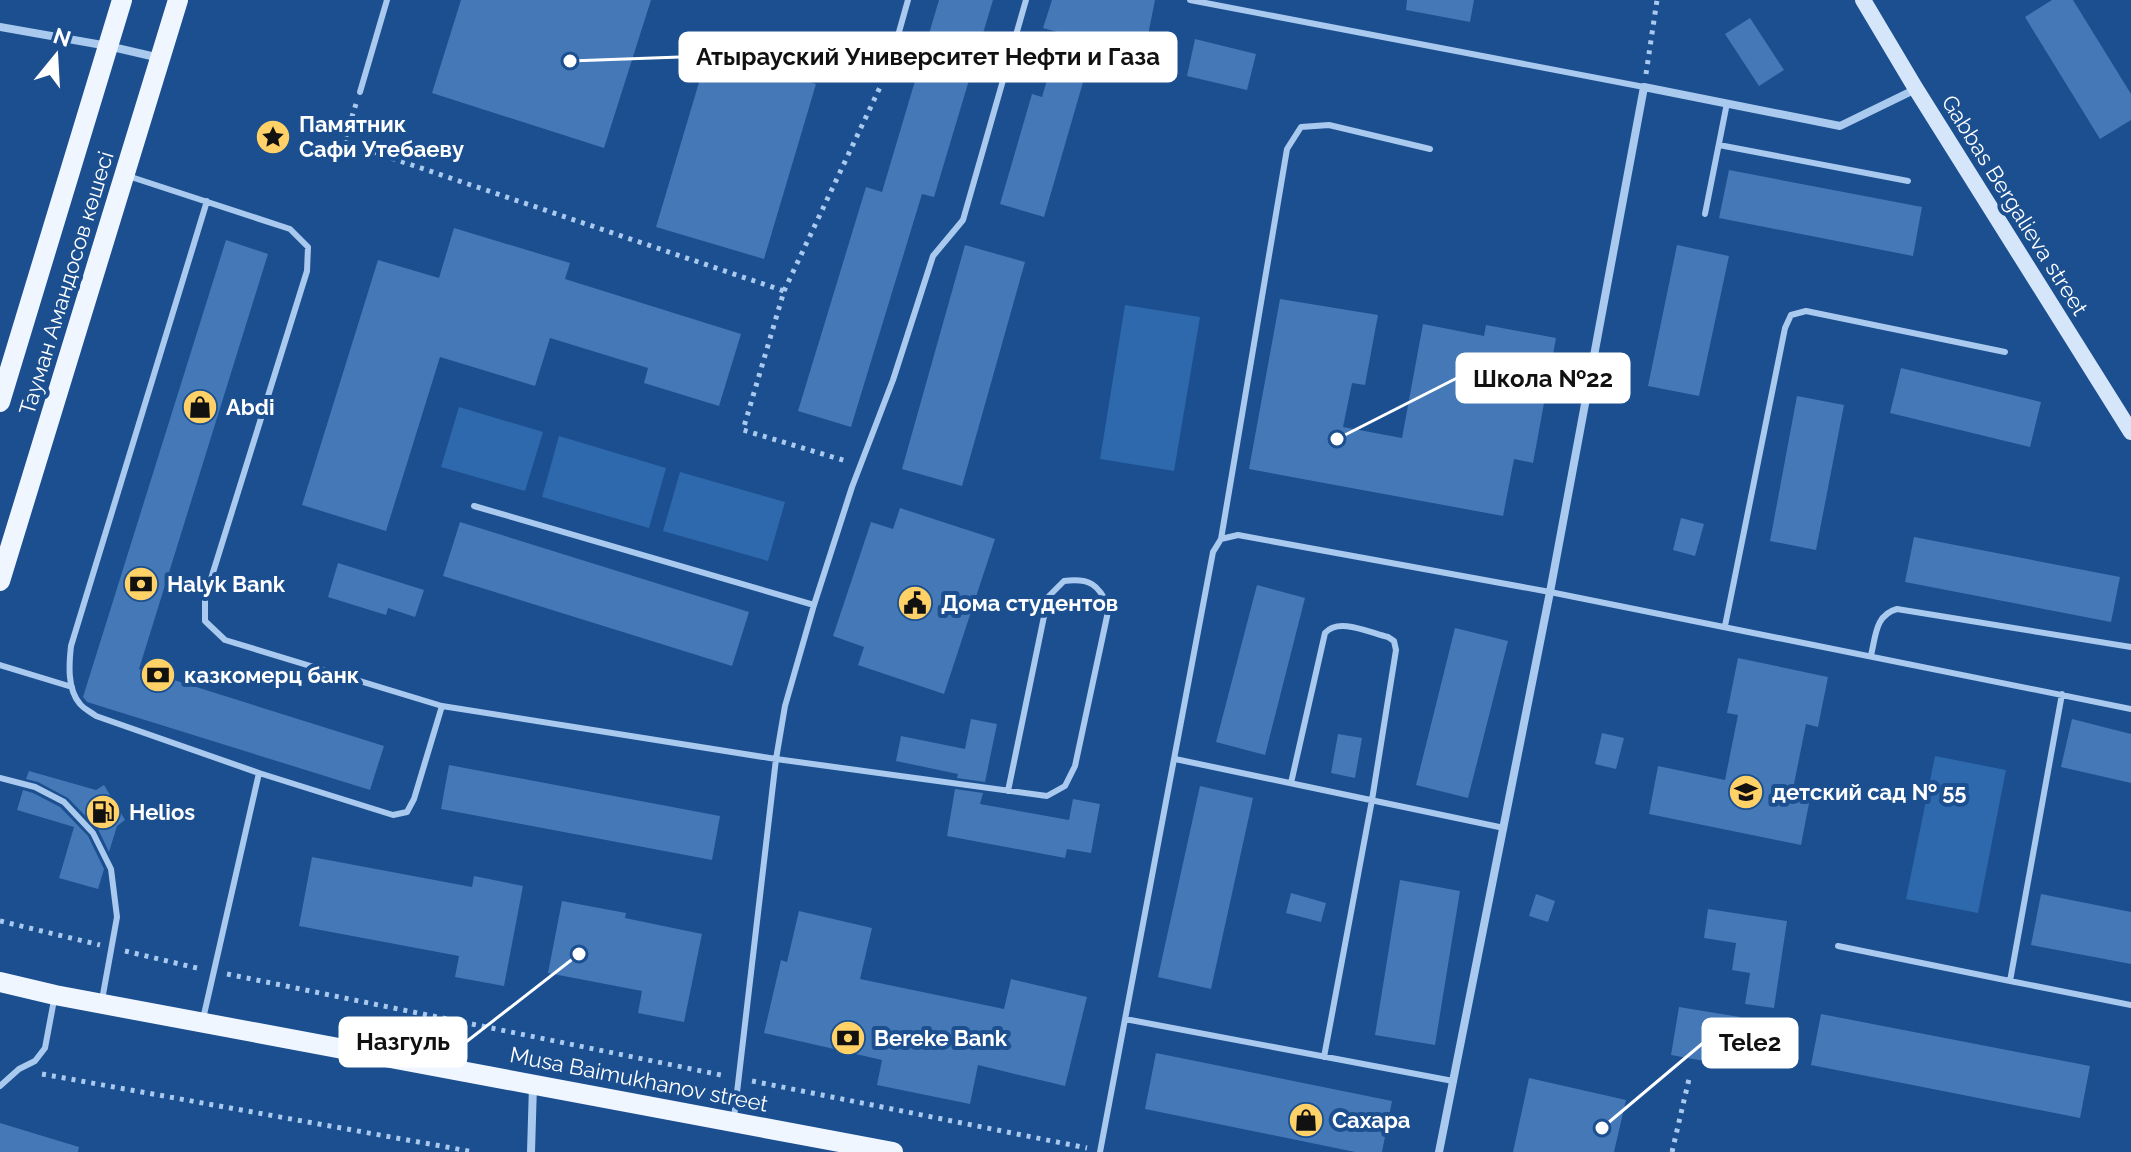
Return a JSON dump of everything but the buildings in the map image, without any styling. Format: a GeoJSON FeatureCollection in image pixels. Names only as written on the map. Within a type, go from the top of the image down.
{"type":"FeatureCollection","features":[{"type":"Feature","properties":{"kind":"main road","name":"Тауман Амандосов көшесі"},"geometry":{"type":"LineString","coordinates":[[0,402],[122,0]]}},
{"type":"Feature","properties":{"kind":"main road","name":"Тауман Амандосов көшесі"},"geometry":{"type":"LineString","coordinates":[[0,581],[178,0]]}},
{"type":"Feature","properties":{"kind":"main road","name":"Gabbas Bergalieva street"},"geometry":{"type":"LineString","coordinates":[[1863,0],[2131,432]]}},
{"type":"Feature","properties":{"kind":"main road"},"geometry":{"type":"LineString","coordinates":[[0,972],[24,987]]}},
{"type":"Feature","properties":{"kind":"main road","name":"Musa Baimukhanov street"},"geometry":{"type":"LineString","coordinates":[[0,982],[55,995],[893,1152]]}},
{"type":"Feature","properties":{"kind":"street"},"geometry":{"type":"LineString","coordinates":[[0,27],[160,58]]}},
{"type":"Feature","properties":{"kind":"street"},"geometry":{"type":"LineString","coordinates":[[1439,1152],[1550,592],[1644,87],[1840,126],[1916,89]]}},
{"type":"Feature","properties":{"kind":"street"},"geometry":{"type":"LineString","coordinates":[[531,1152],[533,1083]]}},
{"type":"Feature","properties":{"kind":"lane"},"geometry":{"type":"LineString","coordinates":[[360,92],[387,0]]}},
{"type":"Feature","properties":{"kind":"lane"},"geometry":{"type":"LineString","coordinates":[[888,71],[908,0]]}},
{"type":"Feature","properties":{"kind":"lane"},"geometry":{"type":"LineString","coordinates":[[734,1122],[776,759],[785,706],[852,487],[893,380],[933,256],[963,220],[1026,0]]}},
{"type":"Feature","properties":{"kind":"lane"},"geometry":{"type":"LineString","coordinates":[[1190,0],[1644,87]]}},
{"type":"Feature","properties":{"kind":"lane"},"geometry":{"type":"LineString","coordinates":[[1705,214],[1727,103]]}},
{"type":"Feature","properties":{"kind":"lane"},"geometry":{"type":"LineString","coordinates":[[1100,1151],[1213,552],[1221,539],[1287,149],[1301,127],[1329,125],[1430,149]]}},
{"type":"Feature","properties":{"kind":"lane"},"geometry":{"type":"LineString","coordinates":[[1719,145],[1908,181]]}},
{"type":"Feature","properties":{"kind":"lane"},"geometry":{"type":"LineString","coordinates":[[124,175],[290,229],[308,247],[307,271],[205,598],[205,621],[225,640],[442,706],[776,759],[1008,791],[1047,796],[1065,786],[1075,766],[1109,607],[1101,591],[1083,579],[1064,581],[1048,597],[1008,791]]}},
{"type":"Feature","properties":{"kind":"lane"},"geometry":{"type":"LineString","coordinates":[[207,201],[71,646],[69,667],[72,687],[79,703],[96,716],[259,773],[393,815],[407,812],[414,799],[442,706]]}},
{"type":"Feature","properties":{"kind":"lane"},"geometry":{"type":"LineString","coordinates":[[1725,626],[1785,328],[1791,315],[1806,311],[2005,352]]}},
{"type":"Feature","properties":{"kind":"lane"},"geometry":{"type":"LineString","coordinates":[[474,506],[814,605]]}},
{"type":"Feature","properties":{"kind":"lane"},"geometry":{"type":"LineString","coordinates":[[1221,539],[1238,535],[1550,592],[2131,709]]}},
{"type":"Feature","properties":{"kind":"lane"},"geometry":{"type":"LineString","coordinates":[[1871,655],[1880,620],[1886,612],[1897,609],[2131,647]]}},
{"type":"Feature","properties":{"kind":"lane"},"geometry":{"type":"LineString","coordinates":[[1291,783],[1325,633],[1331,626],[1340,625],[1394,641],[1396,650],[1372,800],[1324,1057]]}},
{"type":"Feature","properties":{"kind":"lane"},"geometry":{"type":"LineString","coordinates":[[0,665],[72,687]]}},
{"type":"Feature","properties":{"kind":"lane"},"geometry":{"type":"LineString","coordinates":[[2010,981],[2062,694]]}},
{"type":"Feature","properties":{"kind":"lane"},"geometry":{"type":"LineString","coordinates":[[1175,759],[1504,828]]}},
{"type":"Feature","properties":{"kind":"lane"},"geometry":{"type":"LineString","coordinates":[[203,1022],[259,773]]}},
{"type":"Feature","properties":{"kind":"lane"},"geometry":{"type":"LineString","coordinates":[[0,778],[35,787],[64,802],[93,833],[111,869],[117,917],[102,1003]]}},
{"type":"Feature","properties":{"kind":"lane"},"geometry":{"type":"LineString","coordinates":[[1838,946],[2131,1005]]}},
{"type":"Feature","properties":{"kind":"lane"},"geometry":{"type":"LineString","coordinates":[[0,1086],[19,1069],[35,1061],[45,1048],[55,995]]}},
{"type":"Feature","properties":{"kind":"lane"},"geometry":{"type":"LineString","coordinates":[[1125,1019],[1453,1081]]}},
{"type":"Feature","properties":{"kind":"path"},"geometry":{"type":"LineString","coordinates":[[1644,87],[1657,0]]}},
{"type":"Feature","properties":{"kind":"path"},"geometry":{"type":"LineString","coordinates":[[860,466],[743,430],[784,291],[888,71]]}},
{"type":"Feature","properties":{"kind":"path"},"geometry":{"type":"LineString","coordinates":[[360,92],[344,142],[784,291]]}},
{"type":"Feature","properties":{"kind":"path"},"geometry":{"type":"LineString","coordinates":[[0,921],[214,971],[1100,1151]]}},
{"type":"Feature","properties":{"kind":"path"},"geometry":{"type":"LineString","coordinates":[[19,1069],[474,1152]]}},
{"type":"Feature","properties":{"kind":"path"},"geometry":{"type":"LineString","coordinates":[[1672,1152],[1689,1079]]}},
{"type":"Feature","properties":{"kind":"shaded area"},"geometry":{"type":"Polygon","coordinates":[[[1125,305],[1200,317],[1174,471],[1100,459],[1125,305]]]}},
{"type":"Feature","properties":{"kind":"shaded area"},"geometry":{"type":"Polygon","coordinates":[[[459,407],[543,432],[525,491],[441,467],[459,407]]]}},
{"type":"Feature","properties":{"kind":"shaded area"},"geometry":{"type":"Polygon","coordinates":[[[559,436],[666,468],[649,528],[542,497],[559,436]]]}},
{"type":"Feature","properties":{"kind":"shaded area"},"geometry":{"type":"Polygon","coordinates":[[[680,472],[785,502],[768,561],[663,531],[680,472]]]}},
{"type":"Feature","properties":{"kind":"shaded area"},"geometry":{"type":"Polygon","coordinates":[[[1935,756],[2006,770],[1978,913],[1906,899],[1935,756]]]}},
{"type":"Feature","properties":{"kind":"place","name":"Атырауский Университет Нефти и Газа"},"geometry":{"type":"Point","coordinates":[570,61]}},
{"type":"Feature","properties":{"kind":"place","name":"Памятник Сафи Утебаеву"},"geometry":{"type":"Point","coordinates":[273,137]}},
{"type":"Feature","properties":{"kind":"place","name":"Abdi"},"geometry":{"type":"Point","coordinates":[200,407]}},
{"type":"Feature","properties":{"kind":"place","name":"Школа №22"},"geometry":{"type":"Point","coordinates":[1337,439]}},
{"type":"Feature","properties":{"kind":"place","name":"Halyk Bank"},"geometry":{"type":"Point","coordinates":[141,584]}},
{"type":"Feature","properties":{"kind":"place","name":"Дома студентов"},"geometry":{"type":"Point","coordinates":[915,603]}},
{"type":"Feature","properties":{"kind":"place","name":"казкомерц банк"},"geometry":{"type":"Point","coordinates":[158,675]}},
{"type":"Feature","properties":{"kind":"place","name":"детский сад № 55"},"geometry":{"type":"Point","coordinates":[1746,792]}},
{"type":"Feature","properties":{"kind":"place","name":"Helios"},"geometry":{"type":"Point","coordinates":[103,812]}},
{"type":"Feature","properties":{"kind":"place","name":"Назгуль"},"geometry":{"type":"Point","coordinates":[579,954]}},
{"type":"Feature","properties":{"kind":"place","name":"Bereke Bank"},"geometry":{"type":"Point","coordinates":[848,1038]}},
{"type":"Feature","properties":{"kind":"place","name":"Сахара"},"geometry":{"type":"Point","coordinates":[1306,1120]}},
{"type":"Feature","properties":{"kind":"place","name":"Tele2"},"geometry":{"type":"Point","coordinates":[1602,1128]}}]}
